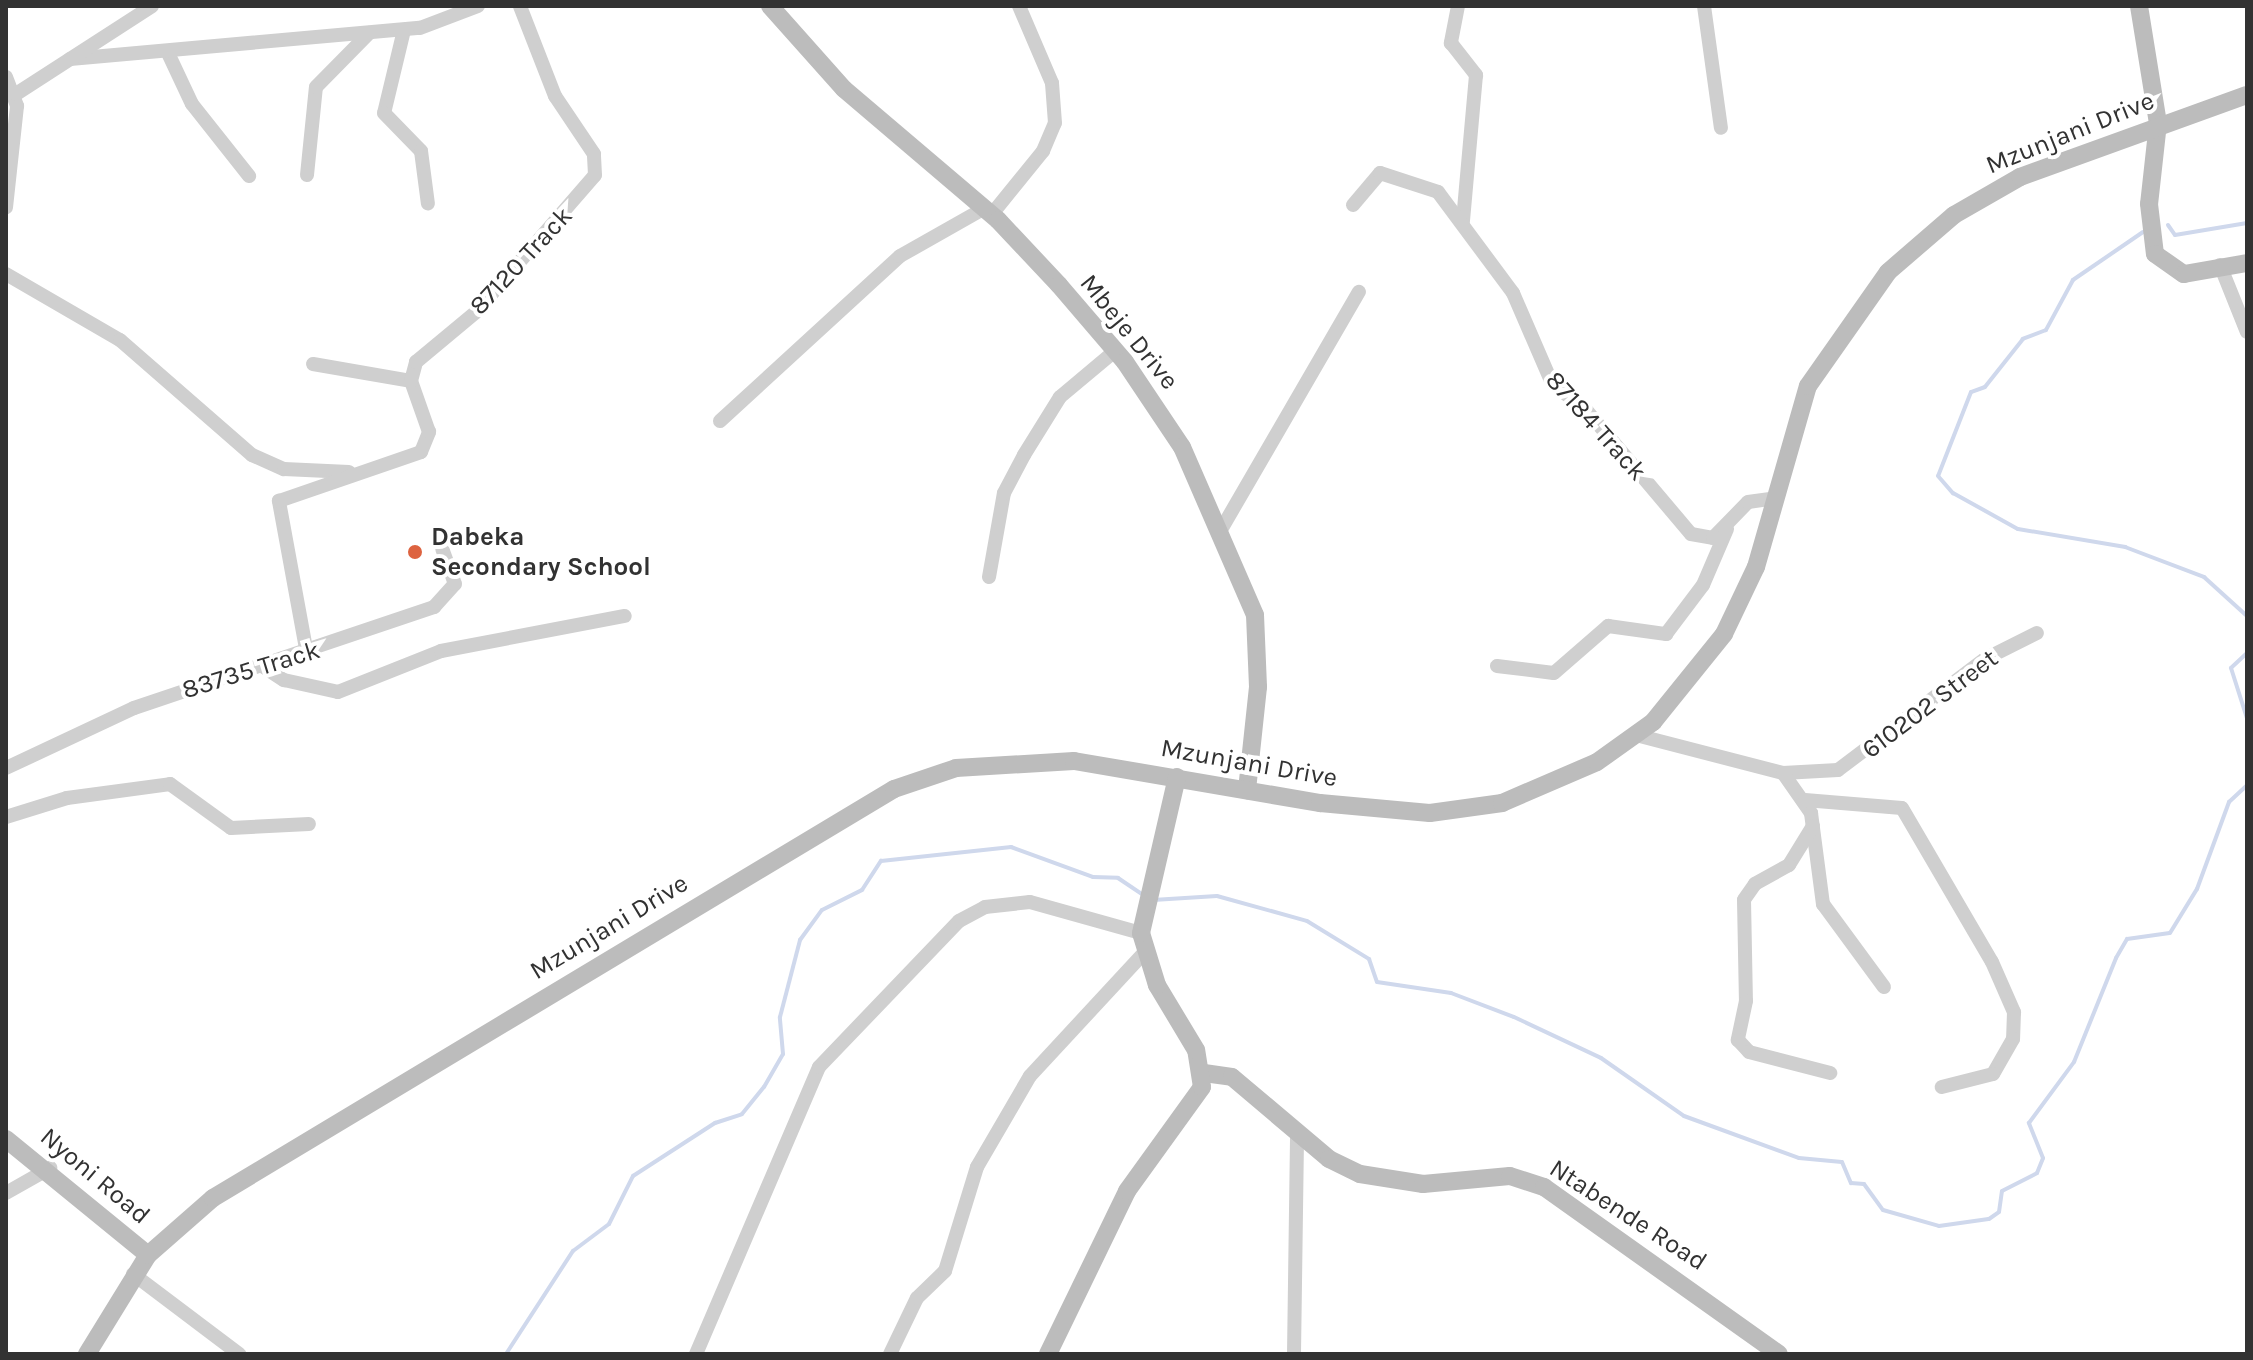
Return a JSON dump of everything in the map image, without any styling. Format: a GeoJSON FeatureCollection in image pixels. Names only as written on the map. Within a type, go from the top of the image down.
{"type":"FeatureCollection","features":[{"type":"Feature","properties":{"kind":"street"},"geometry":{"type":"LineString","coordinates":[[16,94],[152,6]]}},
{"type":"Feature","properties":{"kind":"street"},"geometry":{"type":"LineString","coordinates":[[70,59],[168,53],[404,30],[453,21],[478,6]]}},
{"type":"Feature","properties":{"kind":"street","name":"87120 Track"},"geometry":{"type":"LineString","coordinates":[[411,381],[416,362],[476,312],[595,175],[594,154],[555,96],[520,6]]}},
{"type":"Feature","properties":{"kind":"street","name":"Mbeje Drive"},"geometry":{"type":"LineString","coordinates":[[770,6],[844,89],[988,211],[1116,350],[1182,447],[1247,584],[1256,631],[1247,790]]}},
{"type":"Feature","properties":{"kind":"street"},"geometry":{"type":"LineString","coordinates":[[720,421],[900,256],[988,211],[1043,151],[1055,123],[1052,83],[1019,6]]}},
{"type":"Feature","properties":{"kind":"street"},"geometry":{"type":"LineString","coordinates":[[1458,6],[1451,43],[1476,75],[1463,221]]}},
{"type":"Feature","properties":{"kind":"street"},"geometry":{"type":"LineString","coordinates":[[1704,6],[1721,128]]}},
{"type":"Feature","properties":{"kind":"street"},"geometry":{"type":"LineString","coordinates":[[2139,6],[2158,123],[2149,204],[2155,254],[2184,274],[2220,265],[2247,263]]}},
{"type":"Feature","properties":{"kind":"street"},"geometry":{"type":"LineString","coordinates":[[404,30],[384,113],[421,151],[428,204]]}},
{"type":"Feature","properties":{"kind":"street"},"geometry":{"type":"LineString","coordinates":[[307,175],[316,87],[369,33]]}},
{"type":"Feature","properties":{"kind":"street"},"geometry":{"type":"LineString","coordinates":[[168,53],[192,104],[249,176]]}},
{"type":"Feature","properties":{"kind":"street"},"geometry":{"type":"LineString","coordinates":[[6,77],[16,94],[6,207]]}},
{"type":"Feature","properties":{"kind":"street","name":"Mzunjani Drive"},"geometry":{"type":"LineString","coordinates":[[87,1354],[133,1274],[148,1255],[213,1198],[894,789],[956,768],[1037,759],[1177,777],[1367,810],[1468,809],[1563,780],[1636,735],[1679,695],[1724,634],[1776,498],[1808,386],[1888,272],[1983,197],[2158,123],[2247,95]]}},
{"type":"Feature","properties":{"kind":"street","name":"87184 Track"},"geometry":{"type":"LineString","coordinates":[[1353,205],[1371,177],[1387,173],[1426,184],[1463,221],[1513,293],[1552,383],[1587,411],[1685,530],[1704,539],[1727,529]]}},
{"type":"Feature","properties":{"kind":"street"},"geometry":{"type":"LineString","coordinates":[[2220,265],[2247,332]]}},
{"type":"Feature","properties":{"kind":"street"},"geometry":{"type":"LineString","coordinates":[[6,274],[120,340],[227,437],[269,464],[366,472]]}},
{"type":"Feature","properties":{"kind":"street"},"geometry":{"type":"LineString","coordinates":[[1222,528],[1359,292]]}},
{"type":"Feature","properties":{"kind":"street"},"geometry":{"type":"LineString","coordinates":[[989,577],[1004,493],[1024,455],[1060,397],[1116,350]]}},
{"type":"Feature","properties":{"kind":"street"},"geometry":{"type":"LineString","coordinates":[[307,654],[277,505],[366,472],[427,444],[428,419],[411,381],[313,364]]}},
{"type":"Feature","properties":{"kind":"street"},"geometry":{"type":"LineString","coordinates":[[1497,666],[1554,673],[1608,626],[1666,634],[1703,585],[1727,529],[1748,502],[1776,498]]}},
{"type":"Feature","properties":{"kind":"street","name":"83735 Track"},"geometry":{"type":"LineString","coordinates":[[6,768],[94,724],[259,664],[307,654],[448,599],[455,584],[442,549]]}},
{"type":"Feature","properties":{"kind":"street"},"geometry":{"type":"LineString","coordinates":[[259,664],[284,680],[338,692],[441,651],[625,616]]}},
{"type":"Feature","properties":{"kind":"street","name":"610202 Street"},"geometry":{"type":"LineString","coordinates":[[1636,735],[1783,773],[1849,766],[1963,675],[2037,633]]}},
{"type":"Feature","properties":{"kind":"street"},"geometry":{"type":"LineString","coordinates":[[1783,773],[1805,800],[1813,826],[1823,904],[1884,987]]}},
{"type":"Feature","properties":{"kind":"street"},"geometry":{"type":"LineString","coordinates":[[1048,1354],[1118,1207],[1197,1100],[1204,1073],[1145,952],[1142,924],[1157,873],[1177,777]]}},
{"type":"Feature","properties":{"kind":"street"},"geometry":{"type":"LineString","coordinates":[[6,817],[67,798],[170,784],[231,828],[309,824]]}},
{"type":"Feature","properties":{"kind":"street"},"geometry":{"type":"LineString","coordinates":[[1805,800],[1902,808],[1992,962],[2014,1012],[2013,1039],[1993,1074],[1942,1087]]}},
{"type":"Feature","properties":{"kind":"street"},"geometry":{"type":"LineString","coordinates":[[1813,826],[1789,865],[1755,884],[1744,900],[1746,1001],[1738,1040],[1749,1052],[1830,1073]]}},
{"type":"Feature","properties":{"kind":"street"},"geometry":{"type":"LineString","coordinates":[[696,1354],[819,1067],[959,921],[985,907],[1030,902],[1142,924]]}},
{"type":"Feature","properties":{"kind":"street"},"geometry":{"type":"LineString","coordinates":[[890,1354],[917,1298],[945,1271],[977,1167],[1030,1076],[1145,952]]}},
{"type":"Feature","properties":{"kind":"street","name":"Ntabende Road"},"geometry":{"type":"LineString","coordinates":[[1204,1073],[1232,1077],[1297,1131],[1360,1174],[1423,1184],[1510,1176],[1544,1187],[1779,1354]]}},
{"type":"Feature","properties":{"kind":"street"},"geometry":{"type":"LineString","coordinates":[[1294,1354],[1297,1131]]}},
{"type":"Feature","properties":{"kind":"street","name":"Nyoni Road"},"geometry":{"type":"LineString","coordinates":[[6,1139],[50,1168],[148,1255]]}},
{"type":"Feature","properties":{"kind":"street"},"geometry":{"type":"LineString","coordinates":[[6,1193],[50,1168]]}},
{"type":"Feature","properties":{"kind":"street"},"geometry":{"type":"LineString","coordinates":[[133,1274],[239,1354]]}},
{"type":"Feature","properties":{"kind":"waterway"},"geometry":{"type":"LineString","coordinates":[[2168,225],[2175,235],[2247,223]]}},
{"type":"Feature","properties":{"kind":"waterway"},"geometry":{"type":"LineString","coordinates":[[2143,232],[2073,280],[2046,330],[2023,339],[1985,387],[1971,392],[1938,476],[1953,493],[2018,529],[2125,547],[2204,577],[2247,616]]}},
{"type":"Feature","properties":{"kind":"waterway"},"geometry":{"type":"LineString","coordinates":[[2247,653],[2231,668],[2247,718]]}},
{"type":"Feature","properties":{"kind":"waterway"},"geometry":{"type":"LineString","coordinates":[[1153,900],[1217,896],[1307,921],[1369,959],[1377,982],[1451,993],[1514,1017],[1601,1058],[1684,1116],[1799,1158],[1842,1162],[1851,1183],[1864,1184],[1883,1210],[1939,1226],[1989,1219],[1999,1212],[2002,1191],[2037,1173],[2043,1158],[2029,1123],[2074,1062],[2116,958],[2127,939],[2170,933],[2197,889],[2229,802],[2247,785]]}},
{"type":"Feature","properties":{"kind":"waterway"},"geometry":{"type":"LineString","coordinates":[[506,1354],[573,1251],[609,1224],[633,1176],[715,1123],[742,1114],[764,1087],[783,1054],[780,1017],[800,940],[822,910],[862,890],[881,861],[1011,847],[1093,877],[1118,878],[1145,896]]}},
{"type":"Feature","properties":{"kind":"place","name":"Dabeka Secondary School"},"geometry":{"type":"Point","coordinates":[415,552]}}]}
